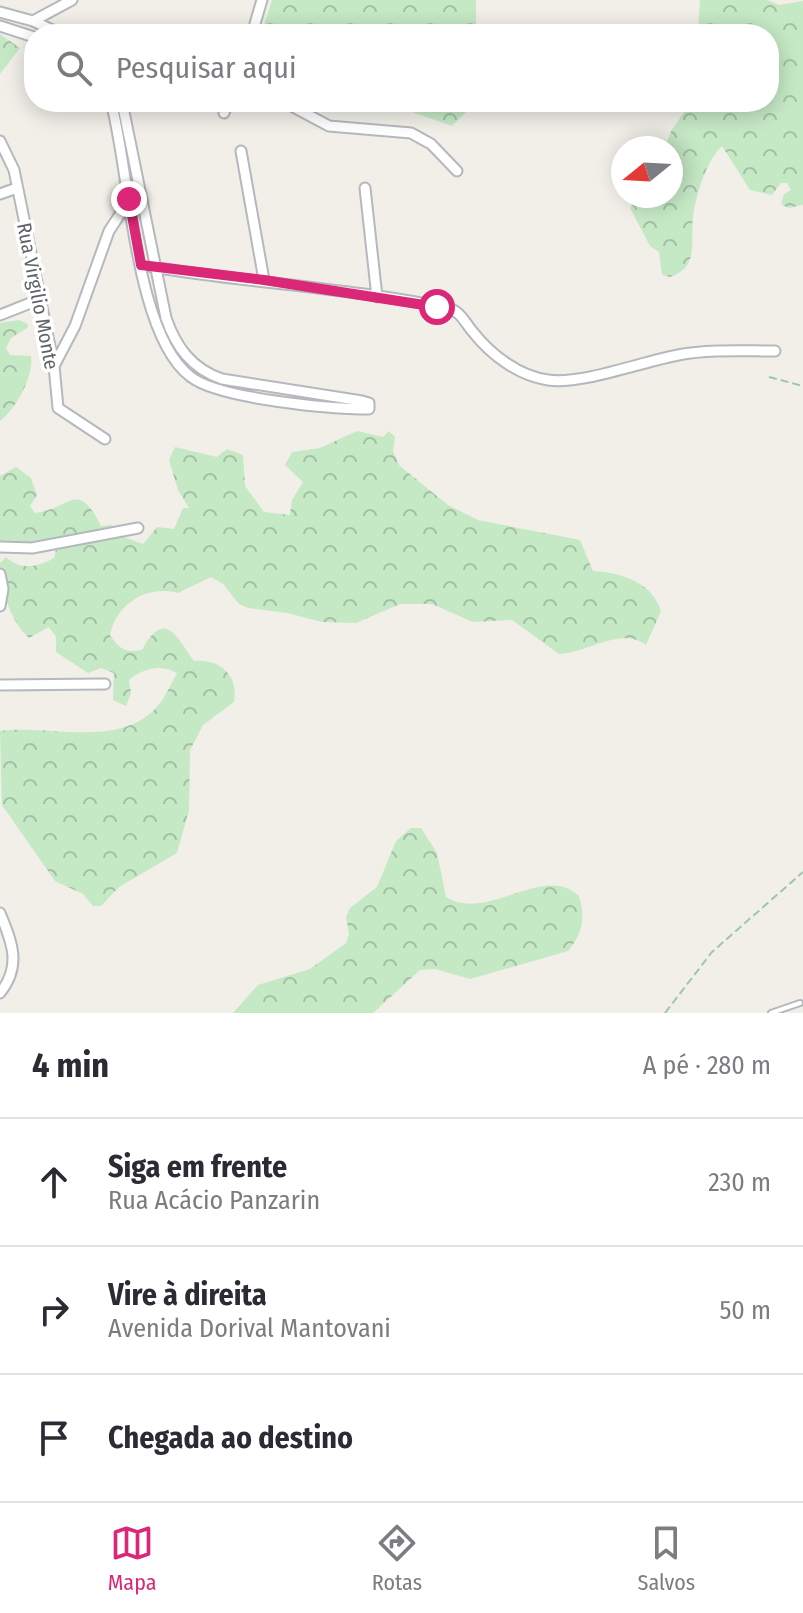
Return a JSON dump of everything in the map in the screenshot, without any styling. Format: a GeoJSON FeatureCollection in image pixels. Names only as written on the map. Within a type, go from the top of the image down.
{"type":"FeatureCollection","features":[{"type":"Feature","properties":{"kind":"street"},"geometry":{"type":"LineString","coordinates":[[33,21],[72,0]]}},
{"type":"Feature","properties":{"kind":"street"},"geometry":{"type":"LineString","coordinates":[[255,24],[262,0]]}},
{"type":"Feature","properties":{"kind":"street"},"geometry":{"type":"LineString","coordinates":[[0,12],[39,24]]}},
{"type":"Feature","properties":{"kind":"street"},"geometry":{"type":"LineString","coordinates":[[0,26],[24,34]]}},
{"type":"Feature","properties":{"kind":"street"},"geometry":{"type":"LineString","coordinates":[[114,112],[121,138],[141,265],[162,341],[182,370],[210,388],[264,398],[370,408],[369,403],[362,401],[209,375],[186,357],[173,338],[138,189],[133,143],[125,112]]}},
{"type":"Feature","properties":{"kind":"street"},"geometry":{"type":"LineString","coordinates":[[303,112],[329,126],[411,133],[431,144],[457,171]]}},
{"type":"Feature","properties":{"kind":"street","name":"Rua Virgilio Monte"},"geometry":{"type":"LineString","coordinates":[[0,141],[14,170],[38,300],[54,366],[58,408],[105,439]]}},
{"type":"Feature","properties":{"kind":"street"},"geometry":{"type":"LineString","coordinates":[[241,151],[264,280]]}},
{"type":"Feature","properties":{"kind":"street"},"geometry":{"type":"LineString","coordinates":[[0,194],[17,188]]}},
{"type":"Feature","properties":{"kind":"street"},"geometry":{"type":"LineString","coordinates":[[365,188],[377,297]]}},
{"type":"Feature","properties":{"kind":"street"},"geometry":{"type":"LineString","coordinates":[[54,366],[75,326],[109,231],[138,189]]}},
{"type":"Feature","properties":{"kind":"street"},"geometry":{"type":"LineString","coordinates":[[141,265],[450,308],[509,365],[530,377],[551,381],[578,381],[608,370],[681,354],[775,351]]}},
{"type":"Feature","properties":{"kind":"street"},"geometry":{"type":"LineString","coordinates":[[0,315],[38,300]]}},
{"type":"Feature","properties":{"kind":"street"},"geometry":{"type":"LineString","coordinates":[[0,547],[32,548],[138,528]]}},
{"type":"Feature","properties":{"kind":"street"},"geometry":{"type":"LineString","coordinates":[[0,574],[3,589],[0,606]]}},
{"type":"Feature","properties":{"kind":"street"},"geometry":{"type":"LineString","coordinates":[[0,685],[105,684]]}},
{"type":"Feature","properties":{"kind":"street"},"geometry":{"type":"LineString","coordinates":[[0,913],[14,950],[14,962],[0,993]]}},
{"type":"Feature","properties":{"kind":"lane"},"geometry":{"type":"LineString","coordinates":[[771,1013],[800,1003]]}},
{"type":"Feature","properties":{"kind":"path"},"geometry":{"type":"LineString","coordinates":[[769,377],[803,386]]}},
{"type":"Feature","properties":{"kind":"path"},"geometry":{"type":"LineString","coordinates":[[665,1013],[712,952],[803,872]]}},
{"type":"Feature","properties":{"kind":"green space"},"geometry":{"type":"Polygon","coordinates":[[[272,0],[476,0],[476,24],[264,24],[272,0]]]}},
{"type":"Feature","properties":{"kind":"green space"},"geometry":{"type":"Polygon","coordinates":[[[700,0],[767,0],[779,5],[803,1],[803,205],[788,208],[781,204],[784,194],[791,190],[787,183],[781,183],[772,195],[750,190],[722,146],[711,160],[699,189],[693,217],[690,260],[679,273],[670,277],[662,275],[659,252],[650,246],[630,208],[683,208],[683,136],[669,136],[684,112],[779,112],[779,24],[699,24],[700,0]]]}},
{"type":"Feature","properties":{"kind":"green space"},"geometry":{"type":"Polygon","coordinates":[[[0,34],[20,48],[0,74],[0,34]]]}},
{"type":"Feature","properties":{"kind":"green space"},"geometry":{"type":"Polygon","coordinates":[[[412,112],[466,112],[452,126],[412,112]]]}},
{"type":"Feature","properties":{"kind":"green space"},"geometry":{"type":"Polygon","coordinates":[[[19,320],[28,324],[27,328],[11,338],[6,348],[10,355],[31,356],[30,373],[18,400],[0,421],[0,323],[19,320]]]}},
{"type":"Feature","properties":{"kind":"green space"},"geometry":{"type":"Polygon","coordinates":[[[357,431],[383,437],[389,431],[395,437],[393,452],[400,466],[448,505],[478,520],[580,540],[593,571],[625,577],[643,586],[657,601],[661,611],[646,645],[626,638],[615,639],[559,654],[512,620],[473,622],[432,604],[400,604],[356,623],[322,622],[248,608],[239,604],[223,584],[211,577],[178,593],[145,594],[119,614],[110,635],[113,640],[127,650],[142,650],[158,630],[171,632],[194,661],[212,663],[226,671],[234,684],[234,702],[203,725],[190,750],[189,810],[177,853],[119,887],[101,906],[93,906],[83,894],[55,881],[2,805],[0,731],[99,732],[119,729],[153,711],[177,673],[158,668],[135,676],[129,680],[131,693],[126,706],[113,700],[114,673],[101,668],[88,673],[56,652],[56,637],[49,627],[29,638],[22,631],[7,603],[0,563],[6,557],[24,566],[42,564],[54,558],[57,545],[0,546],[0,476],[16,467],[31,478],[37,495],[30,506],[35,513],[79,500],[93,511],[101,526],[112,525],[116,534],[143,544],[157,527],[174,529],[183,508],[189,508],[178,490],[169,460],[175,447],[217,457],[227,449],[243,455],[245,486],[264,512],[290,515],[292,500],[303,482],[285,465],[292,452],[320,448],[357,431]]]}},
{"type":"Feature","properties":{"kind":"green space"},"geometry":{"type":"Polygon","coordinates":[[[411,828],[421,828],[437,853],[446,897],[462,903],[480,903],[549,885],[565,887],[579,896],[582,919],[573,945],[568,951],[470,979],[435,969],[420,970],[373,1013],[233,1013],[258,985],[310,969],[346,943],[349,934],[346,917],[350,908],[377,887],[396,841],[411,828]]]}},
{"type":"Feature","properties":{"kind":"route"},"geometry":{"type":"LineString","coordinates":[[129,199],[141,265],[264,280],[437,307]]}}]}
